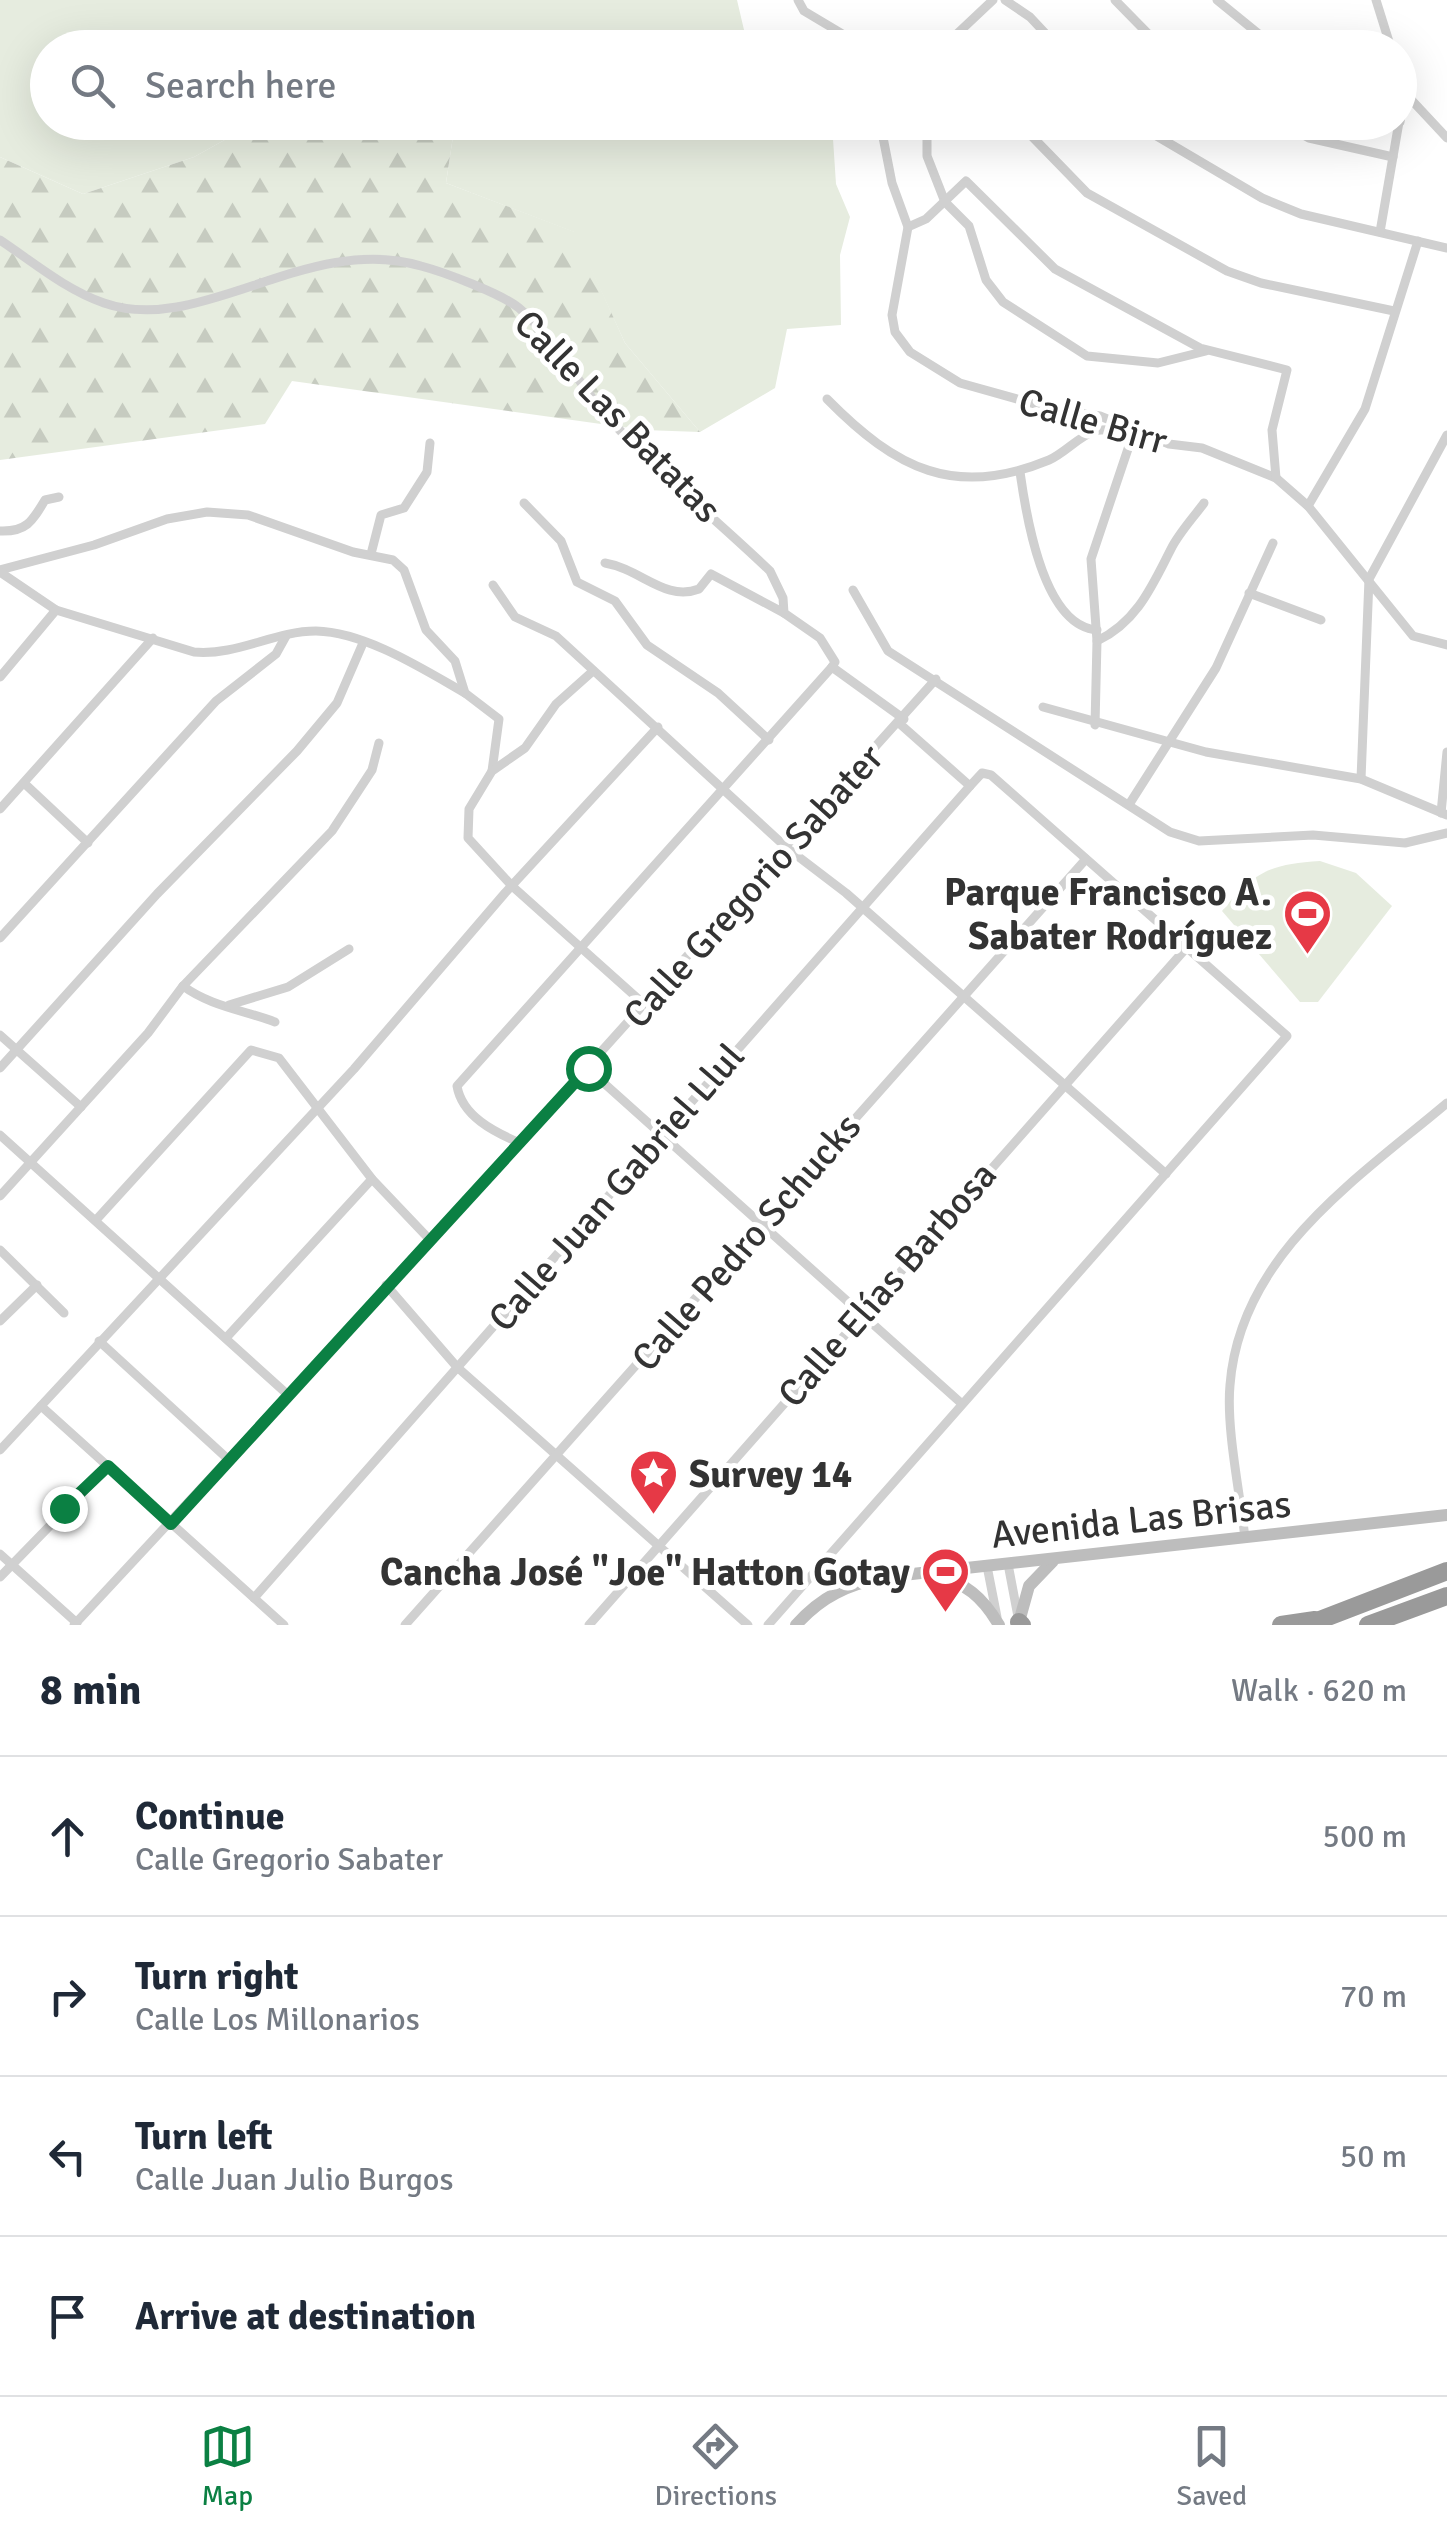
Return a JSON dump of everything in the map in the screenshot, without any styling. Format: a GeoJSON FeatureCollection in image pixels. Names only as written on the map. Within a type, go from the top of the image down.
{"type":"FeatureCollection","features":[{"type":"Feature","properties":{"kind":"highway"},"geometry":{"type":"LineString","coordinates":[[1280,1625],[1314,1622],[1447,1572]]}},
{"type":"Feature","properties":{"kind":"highway"},"geometry":{"type":"LineString","coordinates":[[1368,1625],[1447,1596]]}},
{"type":"Feature","properties":{"kind":"highway"},"geometry":{"type":"LineString","coordinates":[[1383,1625],[1404,1612]]}},
{"type":"Feature","properties":{"kind":"street"},"geometry":{"type":"LineString","coordinates":[[798,0],[804,11],[836,30]]}},
{"type":"Feature","properties":{"kind":"street"},"geometry":{"type":"LineString","coordinates":[[962,30],[994,0]]}},
{"type":"Feature","properties":{"kind":"street"},"geometry":{"type":"LineString","coordinates":[[1005,0],[1030,16],[1043,30]]}},
{"type":"Feature","properties":{"kind":"street"},"geometry":{"type":"LineString","coordinates":[[1115,0],[1144,30]]}},
{"type":"Feature","properties":{"kind":"street"},"geometry":{"type":"LineString","coordinates":[[1217,0],[1254,30]]}},
{"type":"Feature","properties":{"kind":"street"},"geometry":{"type":"LineString","coordinates":[[1376,0],[1385,30]]}},
{"type":"Feature","properties":{"kind":"street"},"geometry":{"type":"LineString","coordinates":[[1417,106],[1447,138]]}},
{"type":"Feature","properties":{"kind":"street","name":"Calle Birr"},"geometry":{"type":"LineString","coordinates":[[884,140],[892,183],[908,227],[892,315],[895,332],[910,352],[960,383],[1049,408],[1100,416],[1134,432],[1169,444],[1202,448],[1276,478],[1308,506],[1413,636],[1447,645]]}},
{"type":"Feature","properties":{"kind":"street"},"geometry":{"type":"LineString","coordinates":[[927,140],[927,156],[945,202],[969,226],[986,280],[1004,302],[1087,356],[1158,363],[1210,350]]}},
{"type":"Feature","properties":{"kind":"street"},"geometry":{"type":"LineString","coordinates":[[1035,140],[1086,193],[1227,271],[1261,283],[1394,311]]}},
{"type":"Feature","properties":{"kind":"street"},"geometry":{"type":"LineString","coordinates":[[1164,140],[1262,198],[1301,214],[1447,248]]}},
{"type":"Feature","properties":{"kind":"street"},"geometry":{"type":"LineString","coordinates":[[1317,140],[1392,156]]}},
{"type":"Feature","properties":{"kind":"street"},"geometry":{"type":"LineString","coordinates":[[1380,232],[1395,140]]}},
{"type":"Feature","properties":{"kind":"street"},"geometry":{"type":"LineString","coordinates":[[908,227],[926,219],[966,181],[1055,268],[1210,350],[1287,370],[1272,430],[1276,478]]}},
{"type":"Feature","properties":{"kind":"street","name":"Calle Las Batatas"},"geometry":{"type":"LineString","coordinates":[[0,240],[71,288],[105,304],[145,310],[173,308],[316,264],[353,258],[420,265],[518,307],[608,417],[770,571],[783,598],[784,613]]}},
{"type":"Feature","properties":{"kind":"street"},"geometry":{"type":"LineString","coordinates":[[1308,506],[1365,409],[1418,241]]}},
{"type":"Feature","properties":{"kind":"street"},"geometry":{"type":"LineString","coordinates":[[828,399],[860,432],[912,466],[978,481],[1020,472],[1060,456],[1096,431],[1134,432],[1115,499],[1094,542],[1091,560],[1097,636],[1095,725]]}},
{"type":"Feature","properties":{"kind":"street"},"geometry":{"type":"LineString","coordinates":[[1361,779],[1369,580],[1445,450],[1447,435]]}},
{"type":"Feature","properties":{"kind":"street"},"geometry":{"type":"LineString","coordinates":[[371,554],[382,514],[404,508],[427,472],[430,443]]}},
{"type":"Feature","properties":{"kind":"street"},"geometry":{"type":"LineString","coordinates":[[1020,472],[1030,540],[1039,563],[1072,621],[1097,636],[1121,629],[1160,578],[1170,550],[1204,503]]}},
{"type":"Feature","properties":{"kind":"street"},"geometry":{"type":"LineString","coordinates":[[0,532],[18,532],[30,525],[45,500],[59,497]]}},
{"type":"Feature","properties":{"kind":"street"},"geometry":{"type":"LineString","coordinates":[[524,503],[561,541],[576,582],[615,601],[648,645],[718,693],[769,740]]}},
{"type":"Feature","properties":{"kind":"street"},"geometry":{"type":"LineString","coordinates":[[0,571],[94,546],[167,519],[207,512],[248,516],[353,552],[371,554],[404,570],[426,630],[456,661],[465,693]]}},
{"type":"Feature","properties":{"kind":"street"},"geometry":{"type":"LineString","coordinates":[[1130,803],[1216,668],[1273,543]]}},
{"type":"Feature","properties":{"kind":"street"},"geometry":{"type":"LineString","coordinates":[[520,1142],[490,1130],[459,1100],[457,1086],[835,662],[820,638],[784,613],[712,574],[699,589],[670,593],[629,567],[605,563]]}},
{"type":"Feature","properties":{"kind":"street"},"geometry":{"type":"LineString","coordinates":[[0,571],[56,610],[218,654],[318,631],[398,655],[465,693],[499,719],[492,772]]}},
{"type":"Feature","properties":{"kind":"street"},"geometry":{"type":"LineString","coordinates":[[493,585],[515,617],[556,636],[787,848],[962,994],[1166,1174]]}},
{"type":"Feature","properties":{"kind":"street"},"geometry":{"type":"LineString","coordinates":[[852,590],[888,651],[1170,832],[1199,841],[1313,834],[1405,843],[1447,833]]}},
{"type":"Feature","properties":{"kind":"street"},"geometry":{"type":"LineString","coordinates":[[1249,592],[1320,620]]}},
{"type":"Feature","properties":{"kind":"street"},"geometry":{"type":"LineString","coordinates":[[0,676],[56,610]]}},
{"type":"Feature","properties":{"kind":"street"},"geometry":{"type":"LineString","coordinates":[[0,938],[216,701],[276,654],[287,636]]}},
{"type":"Feature","properties":{"kind":"street"},"geometry":{"type":"LineString","coordinates":[[0,809],[153,638]]}},
{"type":"Feature","properties":{"kind":"street"},"geometry":{"type":"LineString","coordinates":[[0,1068],[157,894],[297,751],[337,703],[363,644]]}},
{"type":"Feature","properties":{"kind":"street"},"geometry":{"type":"LineString","coordinates":[[832,667],[902,722],[970,786]]}},
{"type":"Feature","properties":{"kind":"street"},"geometry":{"type":"LineString","coordinates":[[593,671],[556,704],[524,748],[492,772],[469,808],[468,838],[512,886],[645,1005]]}},
{"type":"Feature","properties":{"kind":"street","name":"Calle Gregorio Sabater"},"geometry":{"type":"LineString","coordinates":[[76,1624],[230,1461],[386,1285],[431,1242],[936,680]]}},
{"type":"Feature","properties":{"kind":"street"},"geometry":{"type":"LineString","coordinates":[[1043,706],[1095,725],[1361,779],[1444,814],[1447,752]]}},
{"type":"Feature","properties":{"kind":"street"},"geometry":{"type":"LineString","coordinates":[[0,1450],[354,1069],[512,886],[658,728]]}},
{"type":"Feature","properties":{"kind":"street"},"geometry":{"type":"LineString","coordinates":[[0,1196],[148,1033],[184,986],[332,831],[372,770],[379,743]]}},
{"type":"Feature","properties":{"kind":"street","name":"Calle Juan Gabriel Llul"},"geometry":{"type":"LineString","coordinates":[[254,1598],[978,777],[990,775],[1086,859]]}},
{"type":"Feature","properties":{"kind":"street"},"geometry":{"type":"LineString","coordinates":[[24,783],[88,842]]}},
{"type":"Feature","properties":{"kind":"street"},"geometry":{"type":"LineString","coordinates":[[768,1625],[1286,1036],[1086,859]]}},
{"type":"Feature","properties":{"kind":"street","name":"Calle Pedro Schucks"},"geometry":{"type":"LineString","coordinates":[[406,1625],[962,994],[1086,859]]}},
{"type":"Feature","properties":{"kind":"street","name":"Calle Elías Barbosa"},"geometry":{"type":"LineString","coordinates":[[589,1625],[1188,946]]}},
{"type":"Feature","properties":{"kind":"street"},"geometry":{"type":"LineString","coordinates":[[229,1005],[288,987],[349,949]]}},
{"type":"Feature","properties":{"kind":"street"},"geometry":{"type":"LineString","coordinates":[[184,986],[207,1004],[229,1005],[276,1022]]}},
{"type":"Feature","properties":{"kind":"street"},"geometry":{"type":"LineString","coordinates":[[0,1035],[80,1107]]}},
{"type":"Feature","properties":{"kind":"street"},"geometry":{"type":"LineString","coordinates":[[96,1220],[251,1050],[279,1058],[372,1179],[431,1242]]}},
{"type":"Feature","properties":{"kind":"street"},"geometry":{"type":"LineString","coordinates":[[588,1068],[960,1403]]}},
{"type":"Feature","properties":{"kind":"street"},"geometry":{"type":"LineString","coordinates":[[1245,1538],[1230,1386],[1247,1316],[1280,1253],[1319,1211],[1447,1103]]}},
{"type":"Feature","properties":{"kind":"street"},"geometry":{"type":"LineString","coordinates":[[0,1134],[287,1394]]}},
{"type":"Feature","properties":{"kind":"street"},"geometry":{"type":"LineString","coordinates":[[226,1338],[372,1179]]}},
{"type":"Feature","properties":{"kind":"street"},"geometry":{"type":"LineString","coordinates":[[0,1250],[64,1313]]}},
{"type":"Feature","properties":{"kind":"street"},"geometry":{"type":"LineString","coordinates":[[386,1285],[457,1368],[748,1625]]}},
{"type":"Feature","properties":{"kind":"street"},"geometry":{"type":"LineString","coordinates":[[0,1321],[37,1286]]}},
{"type":"Feature","properties":{"kind":"street"},"geometry":{"type":"LineString","coordinates":[[99,1341],[230,1461]]}},
{"type":"Feature","properties":{"kind":"street"},"geometry":{"type":"LineString","coordinates":[[41,1406],[284,1625]]}},
{"type":"Feature","properties":{"kind":"street"},"geometry":{"type":"LineString","coordinates":[[0,1578],[108,1466]]}},
{"type":"Feature","properties":{"kind":"street","name":"Avenida Las Brisas"},"geometry":{"type":"LineString","coordinates":[[796,1625],[819,1600],[855,1583],[1447,1516]]}},
{"type":"Feature","properties":{"kind":"street"},"geometry":{"type":"LineString","coordinates":[[0,1554],[76,1624]]}},
{"type":"Feature","properties":{"kind":"street"},"geometry":{"type":"LineString","coordinates":[[1020,1624],[1028,1586],[1054,1559]]}},
{"type":"Feature","properties":{"kind":"street"},"geometry":{"type":"LineString","coordinates":[[1008,1564],[1020,1624]]}},
{"type":"Feature","properties":{"kind":"street"},"geometry":{"type":"LineString","coordinates":[[987,1566],[999,1625]]}},
{"type":"Feature","properties":{"kind":"street"},"geometry":{"type":"LineString","coordinates":[[928,1572],[964,1583],[980,1597],[999,1625]]}},
{"type":"Feature","properties":{"kind":"green space"},"geometry":{"type":"Polygon","coordinates":[[[0,0],[737,0],[744,30],[30,30],[30,140],[224,140],[194,157],[83,194],[0,157],[0,0]]]}},
{"type":"Feature","properties":{"kind":"green space"},"geometry":{"type":"Polygon","coordinates":[[[224,140],[452,140],[446,183],[575,232],[625,343],[700,432],[644,430],[292,381],[265,424],[0,460],[0,157],[83,194],[194,157],[224,140]]]}},
{"type":"Feature","properties":{"kind":"green space"},"geometry":{"type":"Polygon","coordinates":[[[452,140],[833,140],[836,184],[850,217],[840,255],[841,325],[787,329],[775,388],[700,432],[625,343],[574,232],[446,183],[452,140]]]}},
{"type":"Feature","properties":{"kind":"green space","name":"Parque Francisco A. Sabater Rodríguez"},"geometry":{"type":"Polygon","coordinates":[[[1320,861],[1356,873],[1392,906],[1318,1002],[1300,1002],[1222,911],[1244,887],[1264,873],[1320,861]]]}},
{"type":"Feature","properties":{"kind":"place","name":"Parque Francisco A. Sabater Rodríguez"},"geometry":{"type":"Point","coordinates":[1307,956]}},
{"type":"Feature","properties":{"kind":"place","name":"Survey 14"},"geometry":{"type":"Point","coordinates":[654,1516]}},
{"type":"Feature","properties":{"kind":"place","name":"Cancha José \"Joe\" Hatton Gotay"},"geometry":{"type":"Point","coordinates":[945,1614]}},
{"type":"Feature","properties":{"kind":"route"},"geometry":{"type":"LineString","coordinates":[[64,1508],[108,1466],[171,1524],[588,1068]]}}]}
